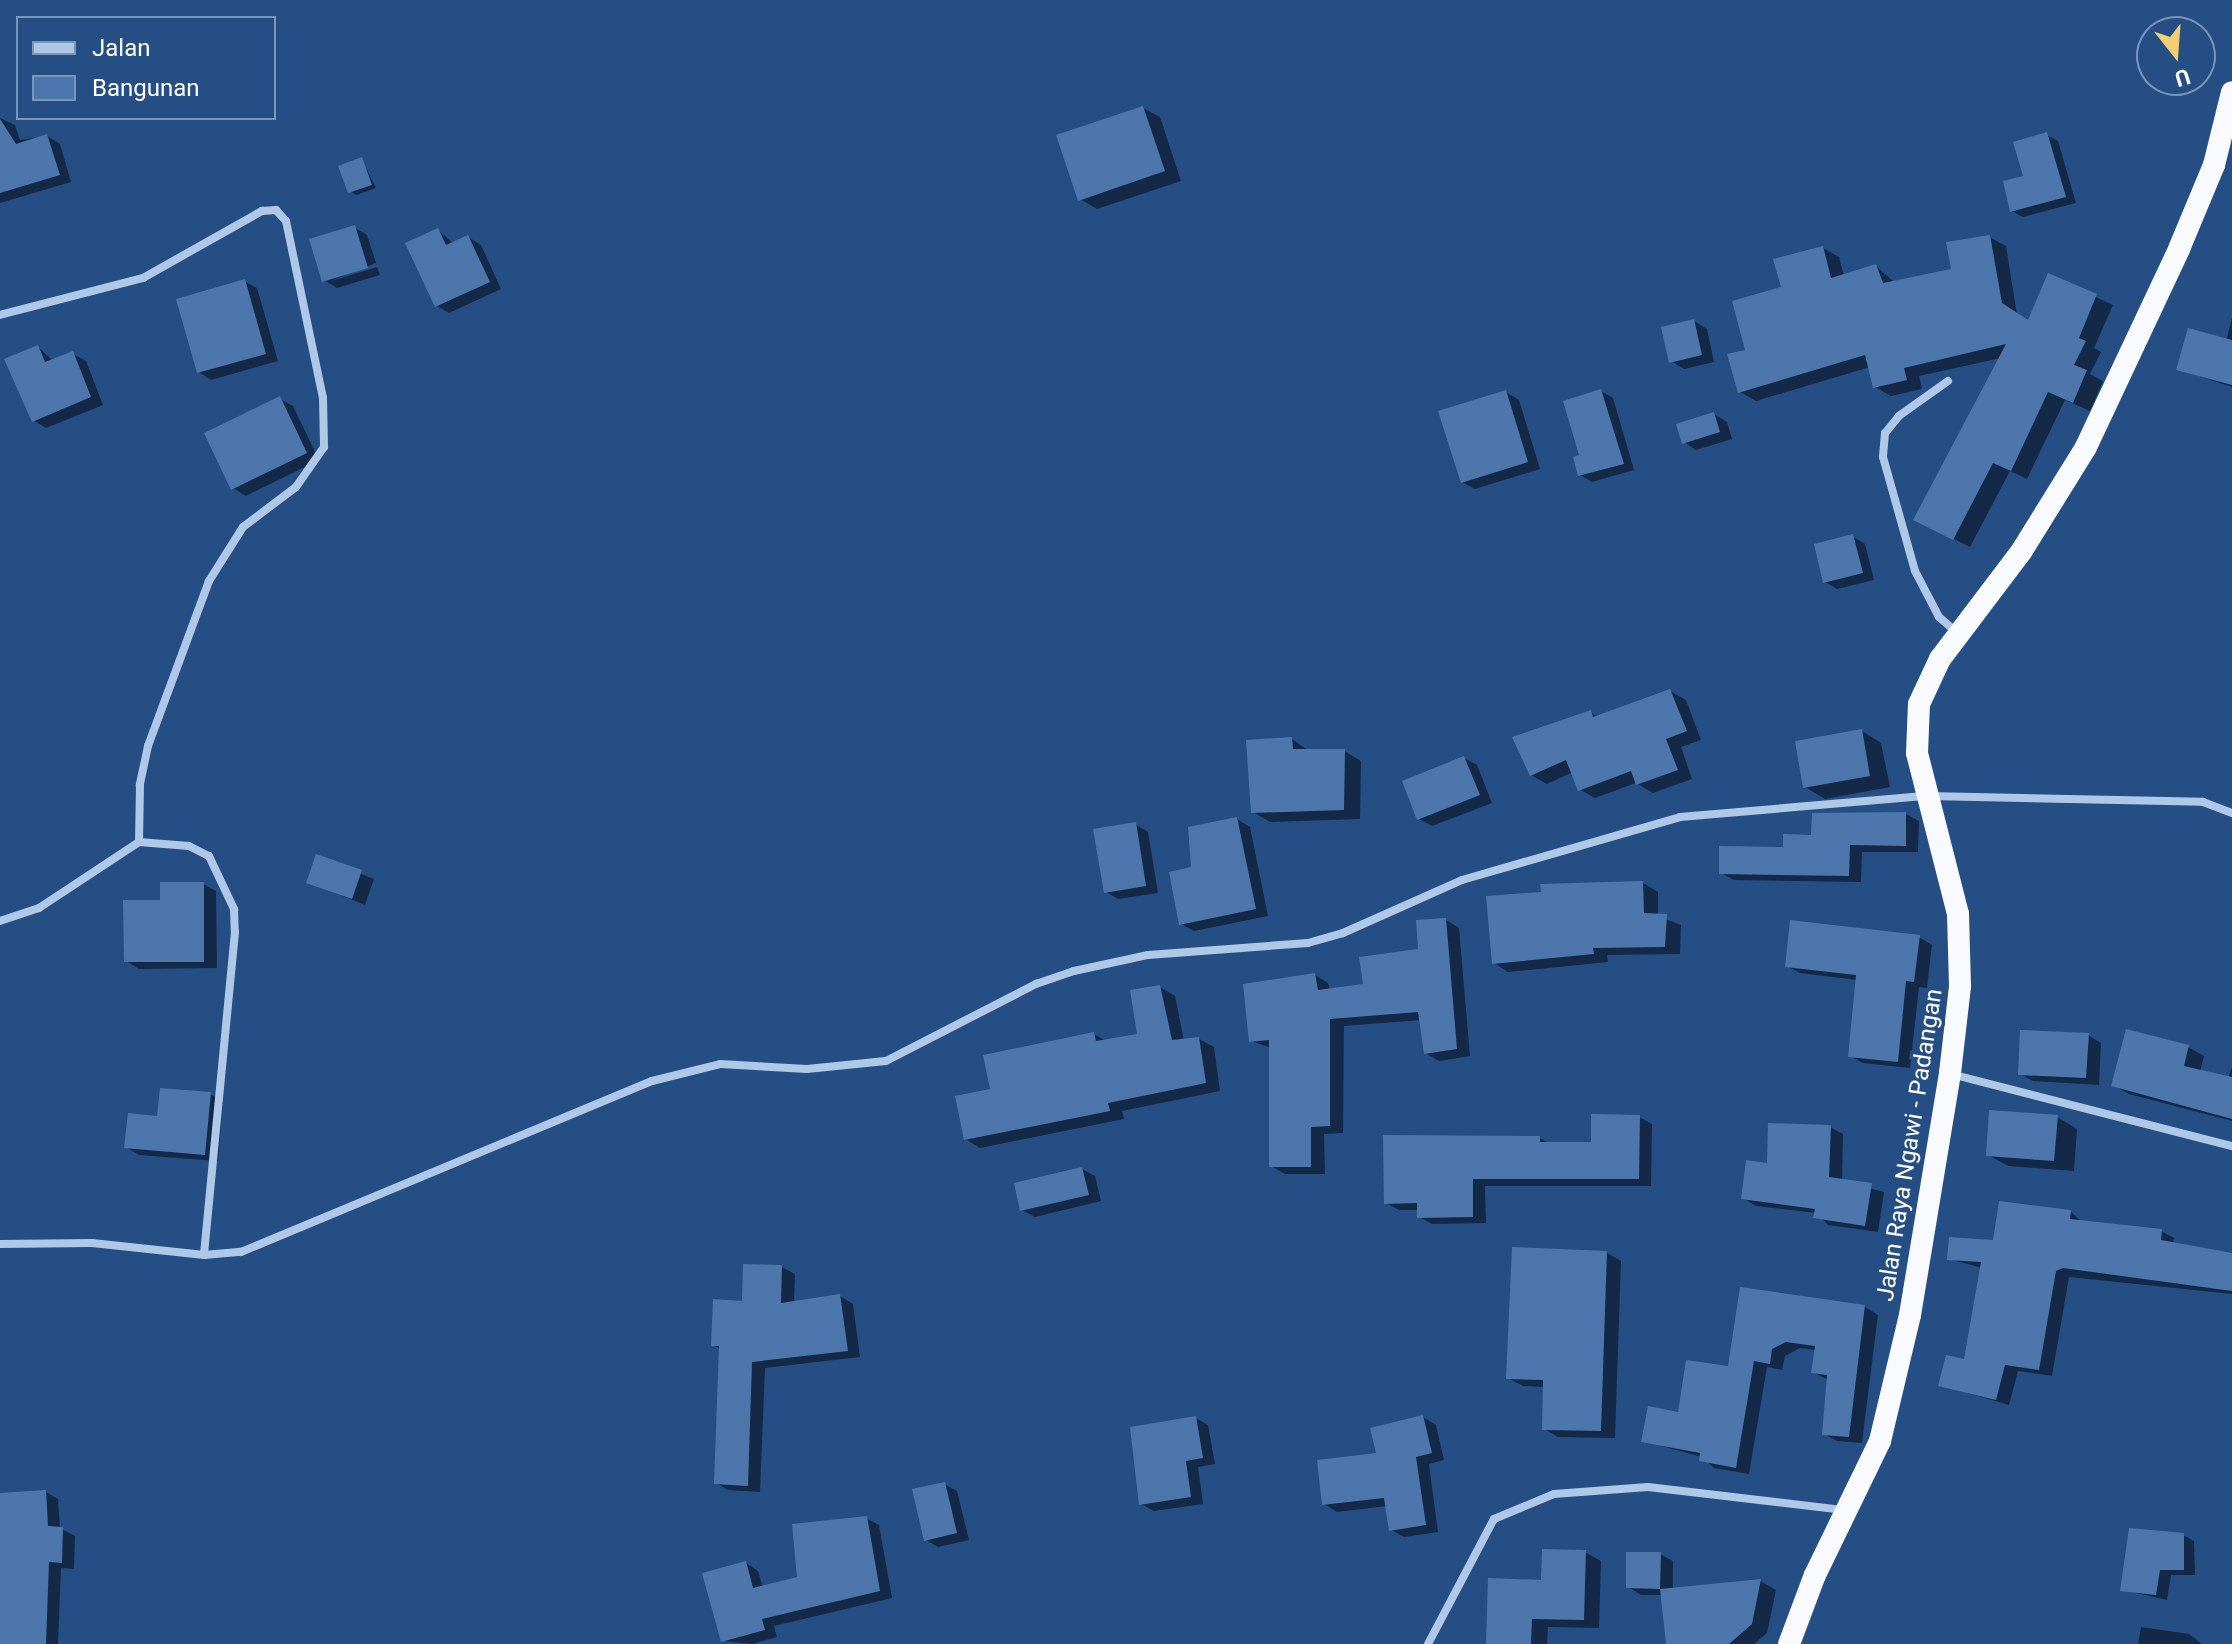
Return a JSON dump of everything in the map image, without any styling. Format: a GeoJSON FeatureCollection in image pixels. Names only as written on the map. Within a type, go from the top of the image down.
{"type":"FeatureCollection","features":[{"type":"Feature","properties":{"kind":"highway","name":"Jalan Raya Ngawi - Padangan"},"geometry":{"type":"LineString","coordinates":[[1789,1644],[1815,1575],[1880,1441],[1897,1377],[1950,1073],[1960,943],[1949,869],[1917,753],[1919,704],[1940,659],[2021,552],[2086,447],[2179,249],[2232,102]]}},
{"type":"Feature","properties":{"kind":"street"},"geometry":{"type":"LineString","coordinates":[[0,315],[143,278],[262,211],[276,210],[286,221],[323,398],[324,447],[296,487],[243,527],[209,581],[148,746],[140,785],[139,842]]}},
{"type":"Feature","properties":{"kind":"street"},"geometry":{"type":"LineString","coordinates":[[1948,381],[1899,416],[1885,433],[1883,457],[1915,571],[1939,617],[1959,634]]}},
{"type":"Feature","properties":{"kind":"street"},"geometry":{"type":"LineString","coordinates":[[0,1244],[92,1243],[204,1255],[276,1241],[686,1071],[720,1064],[807,1069],[886,1061],[1036,984],[1074,971],[1148,955],[1308,943],[1343,933],[1462,880],[1656,822],[1927,796],[2203,802],[2232,813]]}},
{"type":"Feature","properties":{"kind":"street"},"geometry":{"type":"LineString","coordinates":[[0,921],[39,908],[139,842],[189,846],[209,856],[234,909],[204,1255]]}},
{"type":"Feature","properties":{"kind":"street"},"geometry":{"type":"LineString","coordinates":[[1950,1073],[2232,1146]]}},
{"type":"Feature","properties":{"kind":"street"},"geometry":{"type":"LineString","coordinates":[[1428,1644],[1494,1519],[1554,1494],[1648,1487],[1848,1511]]}},
{"type":"Feature","properties":{"kind":"building"},"geometry":{"type":"Polygon","coordinates":[[[1143,106],[1165,171],[1078,201],[1056,135],[1143,106]]]}},
{"type":"Feature","properties":{"kind":"building"},"geometry":{"type":"Polygon","coordinates":[[[0,119],[16,144],[47,134],[60,175],[0,193],[0,119]]]}},
{"type":"Feature","properties":{"kind":"building"},"geometry":{"type":"Polygon","coordinates":[[[2047,132],[2066,197],[2010,212],[2003,181],[2023,176],[2013,142],[2047,132]]]}},
{"type":"Feature","properties":{"kind":"building"},"geometry":{"type":"Polygon","coordinates":[[[362,157],[372,185],[348,193],[338,166],[362,157]]]}},
{"type":"Feature","properties":{"kind":"building"},"geometry":{"type":"Polygon","coordinates":[[[355,225],[368,268],[322,282],[309,239],[355,225]]]}},
{"type":"Feature","properties":{"kind":"building"},"geometry":{"type":"Polygon","coordinates":[[[438,228],[446,245],[468,235],[490,282],[435,307],[405,243],[438,228]]]}},
{"type":"Feature","properties":{"kind":"building"},"geometry":{"type":"Polygon","coordinates":[[[1990,235],[2002,303],[2028,320],[2048,273],[2097,294],[2079,338],[2086,341],[2074,365],[2087,370],[2073,403],[2048,392],[2011,471],[1993,463],[1953,540],[1913,520],[2006,344],[1904,368],[1907,380],[1873,388],[1865,355],[1738,393],[1727,354],[1745,350],[1732,301],[1781,287],[1773,259],[1823,246],[1831,278],[1876,264],[1883,283],[1951,269],[1946,242],[1990,235]]]}},
{"type":"Feature","properties":{"kind":"building"},"geometry":{"type":"Polygon","coordinates":[[[245,279],[266,354],[197,373],[176,299],[245,279]]]}},
{"type":"Feature","properties":{"kind":"building"},"geometry":{"type":"Polygon","coordinates":[[[1694,319],[1702,355],[1669,363],[1661,327],[1694,319]]]}},
{"type":"Feature","properties":{"kind":"building"},"geometry":{"type":"Polygon","coordinates":[[[2188,328],[2232,340],[2232,385],[2176,370],[2188,328]]]}},
{"type":"Feature","properties":{"kind":"building"},"geometry":{"type":"Polygon","coordinates":[[[38,345],[45,362],[73,351],[91,397],[32,422],[4,359],[38,345]]]}},
{"type":"Feature","properties":{"kind":"building"},"geometry":{"type":"Polygon","coordinates":[[[1601,389],[1624,464],[1578,476],[1573,457],[1579,455],[1563,401],[1601,389]]]}},
{"type":"Feature","properties":{"kind":"building"},"geometry":{"type":"Polygon","coordinates":[[[1506,390],[1528,462],[1461,483],[1438,411],[1506,390]]]}},
{"type":"Feature","properties":{"kind":"building"},"geometry":{"type":"Polygon","coordinates":[[[280,396],[307,453],[231,490],[204,433],[280,396]]]}},
{"type":"Feature","properties":{"kind":"building"},"geometry":{"type":"Polygon","coordinates":[[[1714,412],[1720,432],[1682,444],[1676,424],[1714,412]]]}},
{"type":"Feature","properties":{"kind":"building"},"geometry":{"type":"Polygon","coordinates":[[[1853,534],[1863,573],[1823,583],[1814,544],[1853,534]]]}},
{"type":"Feature","properties":{"kind":"building"},"geometry":{"type":"Polygon","coordinates":[[[1670,689],[1687,731],[1666,739],[1678,770],[1636,785],[1631,771],[1578,791],[1566,760],[1530,776],[1512,737],[1591,710],[1593,717],[1670,689]]]}},
{"type":"Feature","properties":{"kind":"building"},"geometry":{"type":"Polygon","coordinates":[[[1862,729],[1870,776],[1803,788],[1795,741],[1862,729]]]}},
{"type":"Feature","properties":{"kind":"building"},"geometry":{"type":"Polygon","coordinates":[[[1292,737],[1293,749],[1345,749],[1344,810],[1251,813],[1246,740],[1292,737]]]}},
{"type":"Feature","properties":{"kind":"building"},"geometry":{"type":"Polygon","coordinates":[[[1464,756],[1480,795],[1417,820],[1402,781],[1464,756]]]}},
{"type":"Feature","properties":{"kind":"building"},"geometry":{"type":"Polygon","coordinates":[[[1906,812],[1906,846],[1850,845],[1849,876],[1719,874],[1719,846],[1783,847],[1783,834],[1811,835],[1812,813],[1906,812]]]}},
{"type":"Feature","properties":{"kind":"building"},"geometry":{"type":"Polygon","coordinates":[[[1237,817],[1256,909],[1179,925],[1169,872],[1191,867],[1188,827],[1237,817]]]}},
{"type":"Feature","properties":{"kind":"building"},"geometry":{"type":"Polygon","coordinates":[[[1136,822],[1146,886],[1104,893],[1093,829],[1136,822]]]}},
{"type":"Feature","properties":{"kind":"building"},"geometry":{"type":"Polygon","coordinates":[[[316,854],[362,870],[352,899],[306,883],[316,854]]]}},
{"type":"Feature","properties":{"kind":"building"},"geometry":{"type":"Polygon","coordinates":[[[1643,881],[1644,913],[1667,914],[1665,947],[1593,948],[1594,954],[1492,964],[1486,896],[1541,892],[1540,884],[1643,881]]]}},
{"type":"Feature","properties":{"kind":"building"},"geometry":{"type":"Polygon","coordinates":[[[160,882],[204,882],[204,962],[124,962],[123,900],[160,900],[160,882]]]}},
{"type":"Feature","properties":{"kind":"building"},"geometry":{"type":"Polygon","coordinates":[[[1446,918],[1457,1049],[1424,1054],[1418,1012],[1330,1019],[1330,1126],[1311,1127],[1311,1167],[1269,1167],[1269,1040],[1249,1042],[1243,984],[1315,973],[1318,990],[1363,984],[1359,957],[1418,949],[1416,920],[1446,918]]]}},
{"type":"Feature","properties":{"kind":"building"},"geometry":{"type":"Polygon","coordinates":[[[1790,920],[1920,935],[1914,982],[1906,981],[1898,1062],[1848,1057],[1856,975],[1785,967],[1790,920]]]}},
{"type":"Feature","properties":{"kind":"building"},"geometry":{"type":"Polygon","coordinates":[[[1160,985],[1172,1040],[1199,1037],[1206,1083],[1108,1103],[1110,1111],[964,1140],[955,1096],[990,1089],[983,1055],[1094,1032],[1096,1041],[1137,1034],[1130,990],[1160,985]]]}},
{"type":"Feature","properties":{"kind":"building"},"geometry":{"type":"Polygon","coordinates":[[[2126,1029],[2189,1045],[2184,1066],[2232,1077],[2232,1119],[2111,1086],[2126,1029]]]}},
{"type":"Feature","properties":{"kind":"building"},"geometry":{"type":"Polygon","coordinates":[[[2020,1030],[2089,1033],[2086,1078],[2018,1075],[2020,1030]]]}},
{"type":"Feature","properties":{"kind":"building"},"geometry":{"type":"Polygon","coordinates":[[[160,1088],[211,1092],[205,1155],[124,1148],[128,1113],[157,1116],[160,1088]]]}},
{"type":"Feature","properties":{"kind":"building"},"geometry":{"type":"Polygon","coordinates":[[[1989,1110],[2058,1115],[2054,1161],[1986,1156],[1989,1110]]]}},
{"type":"Feature","properties":{"kind":"building"},"geometry":{"type":"Polygon","coordinates":[[[1591,1114],[1640,1115],[1639,1179],[1473,1179],[1473,1217],[1417,1218],[1417,1203],[1384,1204],[1383,1135],[1540,1136],[1540,1142],[1591,1142],[1591,1114]]]}},
{"type":"Feature","properties":{"kind":"building"},"geometry":{"type":"Polygon","coordinates":[[[1768,1123],[1831,1125],[1829,1177],[1872,1183],[1865,1226],[1813,1218],[1815,1209],[1741,1199],[1746,1160],[1767,1163],[1768,1123]]]}},
{"type":"Feature","properties":{"kind":"building"},"geometry":{"type":"Polygon","coordinates":[[[1082,1167],[1089,1195],[1020,1211],[1014,1183],[1082,1167]]]}},
{"type":"Feature","properties":{"kind":"building"},"geometry":{"type":"Polygon","coordinates":[[[1999,1201],[2071,1210],[2070,1219],[2162,1229],[2161,1240],[2232,1253],[2232,1291],[2063,1268],[2056,1271],[2039,1370],[2005,1365],[1996,1400],[1938,1386],[1946,1355],[1964,1359],[1981,1262],[1947,1260],[1949,1237],[1993,1240],[1999,1201]]]}},
{"type":"Feature","properties":{"kind":"building"},"geometry":{"type":"Polygon","coordinates":[[[1512,1247],[1607,1251],[1601,1431],[1542,1430],[1543,1380],[1506,1379],[1512,1247]]]}},
{"type":"Feature","properties":{"kind":"building"},"geometry":{"type":"Polygon","coordinates":[[[743,1264],[782,1265],[781,1303],[840,1294],[848,1351],[752,1362],[748,1486],[714,1484],[719,1346],[711,1346],[713,1299],[742,1301],[743,1264]]]}},
{"type":"Feature","properties":{"kind":"building"},"geometry":{"type":"Polygon","coordinates":[[[1740,1287],[1865,1305],[1849,1437],[1822,1435],[1827,1375],[1811,1373],[1815,1346],[1786,1342],[1772,1349],[1770,1364],[1754,1361],[1736,1468],[1699,1461],[1700,1453],[1641,1442],[1648,1406],[1678,1412],[1686,1360],[1728,1366],[1740,1287]]]}},
{"type":"Feature","properties":{"kind":"building"},"geometry":{"type":"Polygon","coordinates":[[[1423,1415],[1432,1453],[1416,1457],[1426,1525],[1389,1531],[1384,1498],[1322,1505],[1317,1460],[1376,1453],[1370,1428],[1423,1415]]]}},
{"type":"Feature","properties":{"kind":"building"},"geometry":{"type":"Polygon","coordinates":[[[1196,1416],[1203,1458],[1186,1461],[1191,1497],[1139,1505],[1130,1427],[1196,1416]]]}},
{"type":"Feature","properties":{"kind":"building"},"geometry":{"type":"Polygon","coordinates":[[[945,1482],[957,1533],[924,1541],[912,1489],[945,1482]]]}},
{"type":"Feature","properties":{"kind":"building"},"geometry":{"type":"Polygon","coordinates":[[[46,1490],[48,1526],[63,1527],[62,1563],[49,1562],[46,1644],[0,1644],[0,1493],[46,1490]]]}},
{"type":"Feature","properties":{"kind":"building"},"geometry":{"type":"Polygon","coordinates":[[[867,1516],[880,1591],[762,1619],[765,1630],[721,1642],[702,1573],[746,1561],[753,1588],[797,1577],[792,1524],[867,1516]]]}},
{"type":"Feature","properties":{"kind":"building"},"geometry":{"type":"Polygon","coordinates":[[[2129,1528],[2184,1533],[2184,1570],[2160,1570],[2156,1595],[2120,1591],[2129,1528]]]}},
{"type":"Feature","properties":{"kind":"building"},"geometry":{"type":"Polygon","coordinates":[[[1542,1549],[1586,1550],[1584,1620],[1532,1619],[1531,1644],[1486,1644],[1488,1578],[1541,1580],[1542,1549]]]}},
{"type":"Feature","properties":{"kind":"building"},"geometry":{"type":"Polygon","coordinates":[[[1626,1552],[1661,1552],[1660,1589],[1626,1588],[1626,1552]]]}},
{"type":"Feature","properties":{"kind":"building"},"geometry":{"type":"Polygon","coordinates":[[[1761,1579],[1752,1624],[1729,1644],[1666,1644],[1660,1589],[1761,1579]]]}}]}
